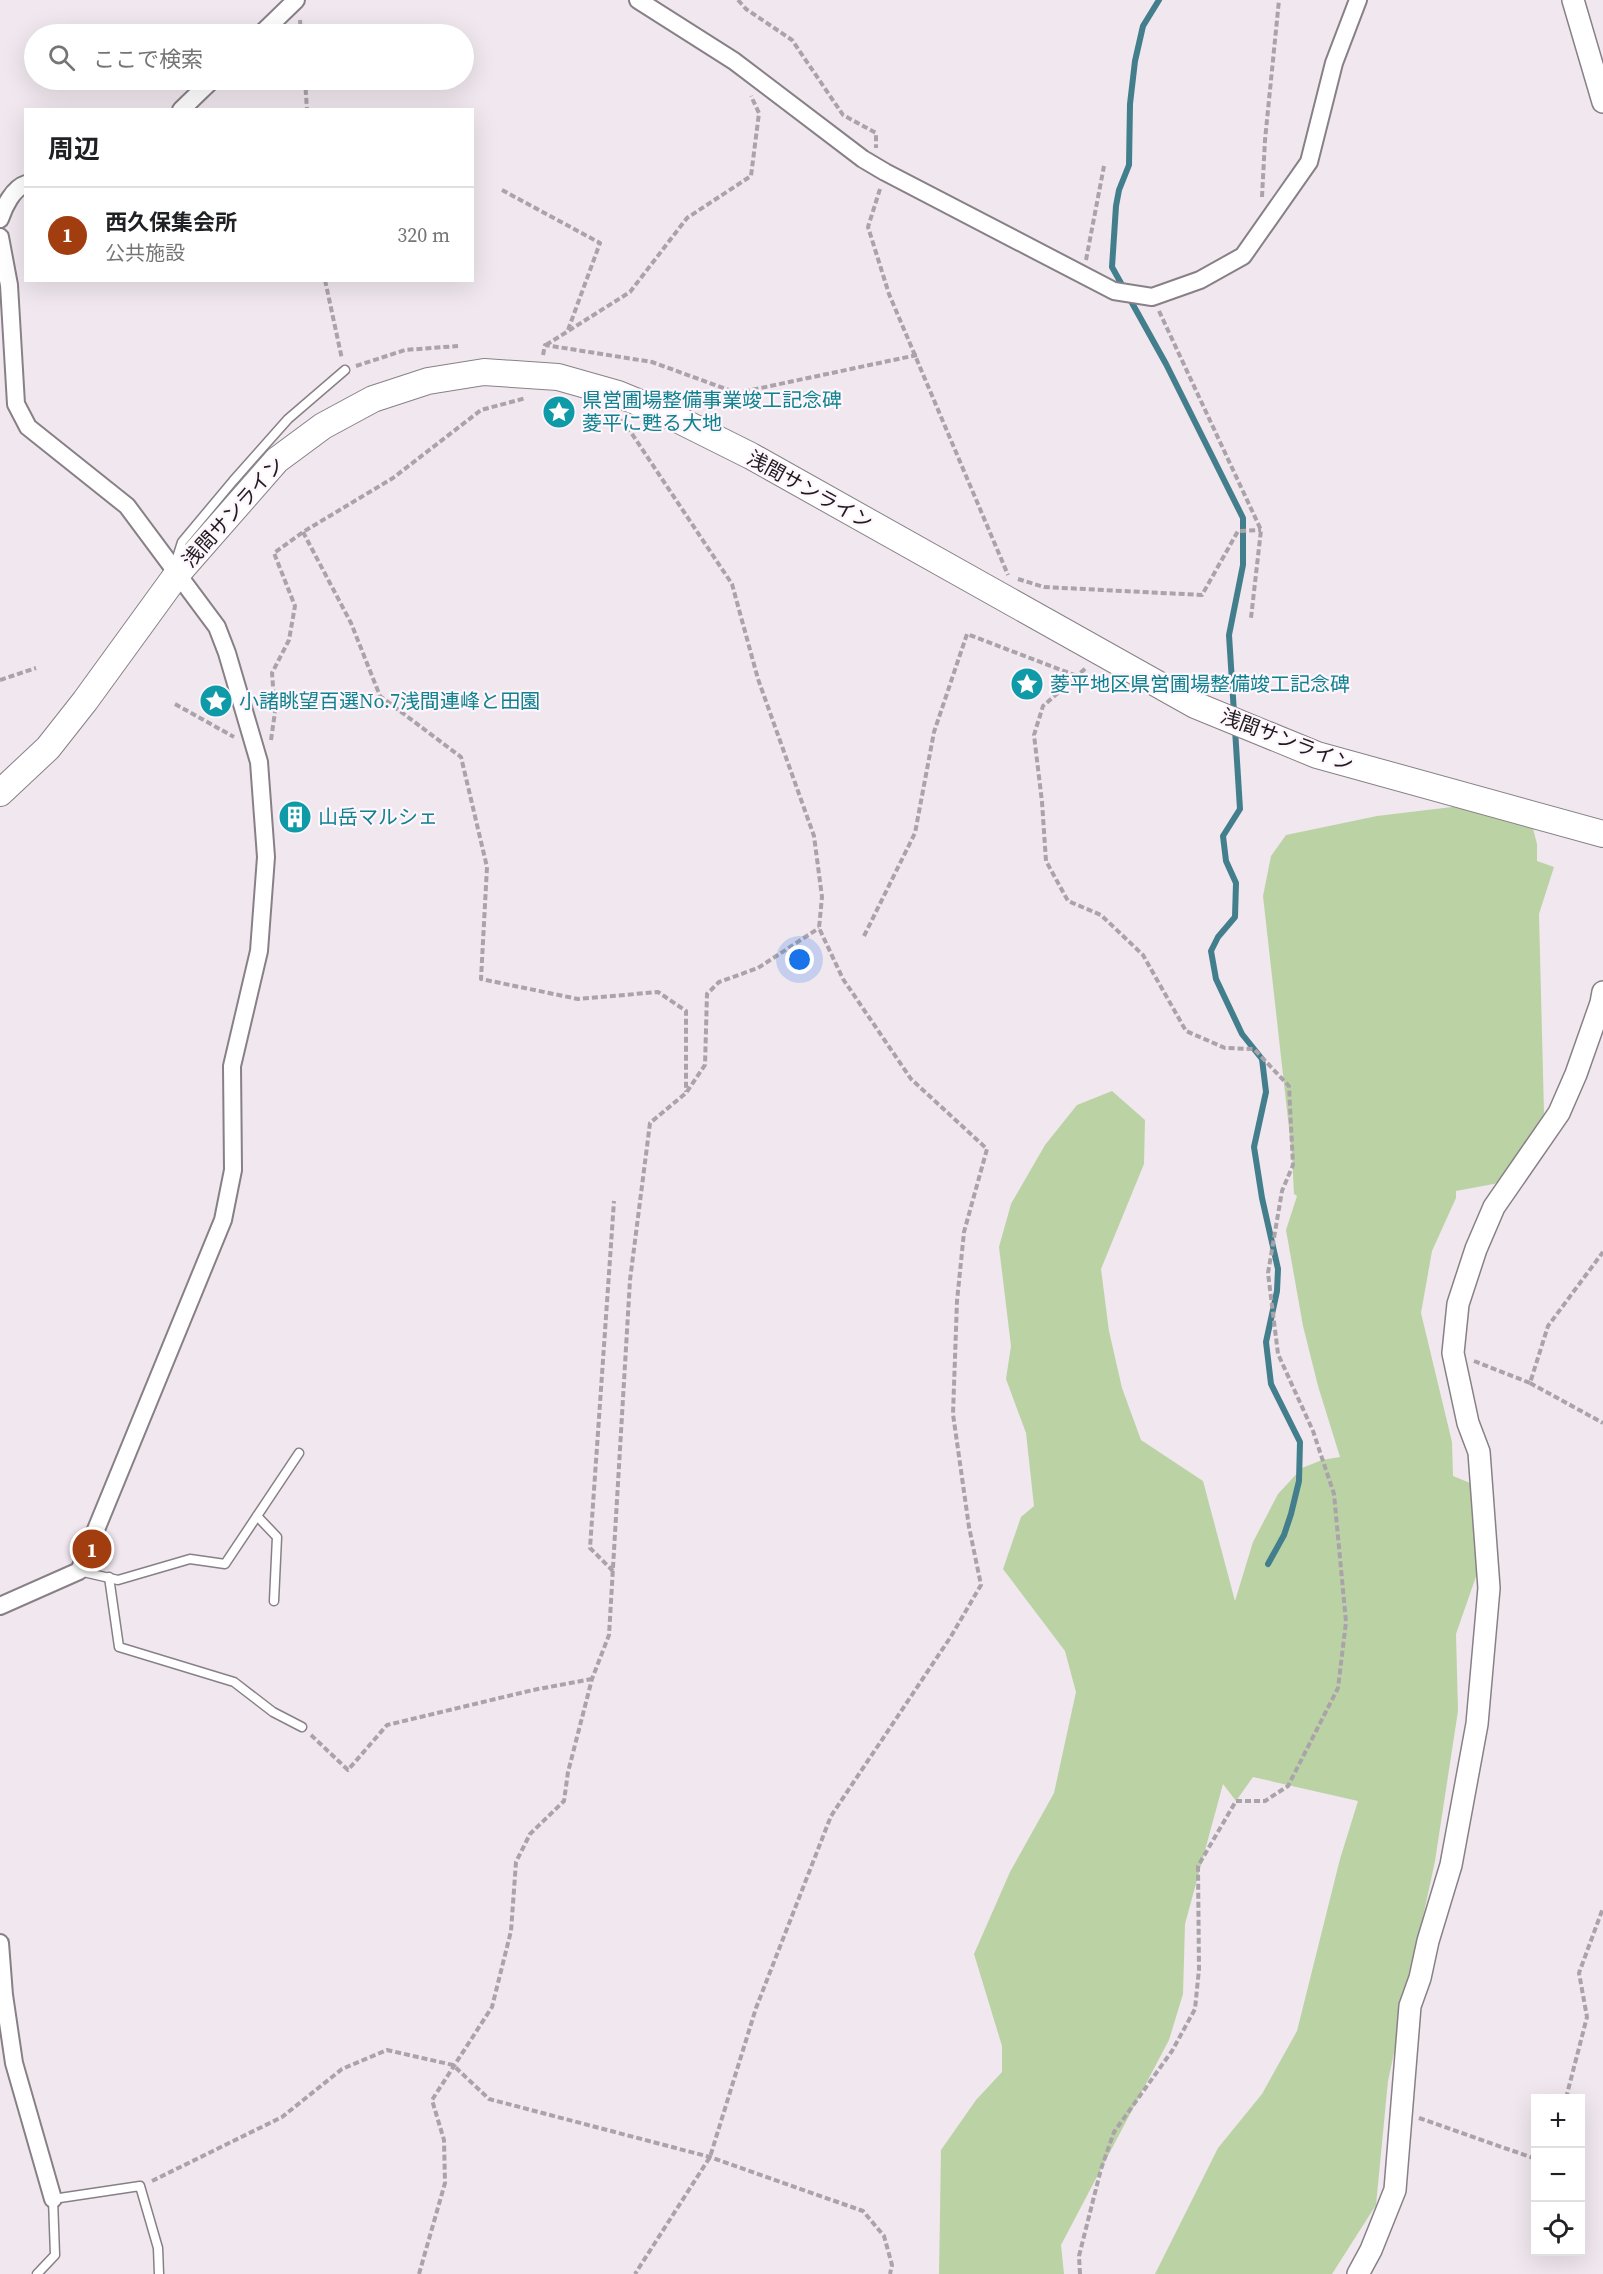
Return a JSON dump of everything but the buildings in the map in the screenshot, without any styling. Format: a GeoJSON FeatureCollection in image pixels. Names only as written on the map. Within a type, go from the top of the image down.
{"type":"FeatureCollection","features":[{"type":"Feature","properties":{"kind":"main road","name":"浅間サンライン"},"geometry":{"type":"LineString","coordinates":[[0,793],[48,748],[85,701],[176,570],[277,460],[323,426],[373,399],[428,381],[484,372],[537,385],[558,377],[603,390],[671,416],[751,456],[1195,705],[1317,756],[1603,834]]}},
{"type":"Feature","properties":{"kind":"street"},"geometry":{"type":"LineString","coordinates":[[271,24],[296,0]]}},
{"type":"Feature","properties":{"kind":"street"},"geometry":{"type":"LineString","coordinates":[[638,0],[734,61],[863,159],[1114,291],[1152,297],[1200,280],[1243,256],[1264,229],[1309,162],[1334,63],[1358,0]]}},
{"type":"Feature","properties":{"kind":"street"},"geometry":{"type":"LineString","coordinates":[[1573,0],[1603,102]]}},
{"type":"Feature","properties":{"kind":"street"},"geometry":{"type":"LineString","coordinates":[[183,108],[202,90]]}},
{"type":"Feature","properties":{"kind":"street"},"geometry":{"type":"LineString","coordinates":[[0,219],[3,209],[20,185],[24,184]]}},
{"type":"Feature","properties":{"kind":"street"},"geometry":{"type":"LineString","coordinates":[[0,237],[9,285],[16,404],[28,427],[127,506],[217,627],[257,755],[266,858],[259,951],[232,1066],[233,1170],[223,1220],[79,1570],[0,1606]]}},
{"type":"Feature","properties":{"kind":"street"},"geometry":{"type":"LineString","coordinates":[[1358,2274],[1371,2250],[1395,2190],[1410,2006],[1451,1865],[1477,1724],[1489,1588],[1479,1452],[1468,1423],[1453,1353],[1458,1304],[1476,1248],[1494,1207],[1559,1113],[1576,1074],[1603,992]]}},
{"type":"Feature","properties":{"kind":"street"},"geometry":{"type":"LineString","coordinates":[[0,1943],[4,1995],[14,2063],[53,2199]]}},
{"type":"Feature","properties":{"kind":"lane"},"geometry":{"type":"LineString","coordinates":[[176,570],[182,542],[233,481],[288,419],[345,370]]}},
{"type":"Feature","properties":{"kind":"lane"},"geometry":{"type":"LineString","coordinates":[[79,1570],[118,1580],[190,1559],[225,1564],[299,1453]]}},
{"type":"Feature","properties":{"kind":"lane"},"geometry":{"type":"LineString","coordinates":[[257,1516],[277,1537],[274,1600]]}},
{"type":"Feature","properties":{"kind":"lane"},"geometry":{"type":"LineString","coordinates":[[109,1577],[119,1647],[234,1682],[273,1712],[302,1728]]}},
{"type":"Feature","properties":{"kind":"lane"},"geometry":{"type":"LineString","coordinates":[[37,2274],[55,2255],[53,2199],[140,2186],[158,2248],[159,2274]]}},
{"type":"Feature","properties":{"kind":"path"},"geometry":{"type":"LineString","coordinates":[[738,0],[746,9],[792,40],[843,115],[876,133],[881,169],[868,228],[889,294],[917,355],[1008,576],[1044,587],[1202,595],[1238,531],[1261,530]]}},
{"type":"Feature","properties":{"kind":"path"},"geometry":{"type":"LineString","coordinates":[[1262,199],[1265,140],[1280,0]]}},
{"type":"Feature","properties":{"kind":"path"},"geometry":{"type":"LineString","coordinates":[[306,90],[307,108]]}},
{"type":"Feature","properties":{"kind":"path"},"geometry":{"type":"LineString","coordinates":[[175,704],[268,761],[275,712],[272,673],[289,640],[295,606],[274,553],[303,532],[393,478],[481,410],[537,385],[545,345],[630,292],[687,218],[751,176],[759,113],[749,92]]}},
{"type":"Feature","properties":{"kind":"path"},"geometry":{"type":"LineString","coordinates":[[1083,276],[1104,166]]}},
{"type":"Feature","properties":{"kind":"path"},"geometry":{"type":"LineString","coordinates":[[502,190],[600,243],[568,331]]}},
{"type":"Feature","properties":{"kind":"path"},"geometry":{"type":"LineString","coordinates":[[325,282],[345,370],[405,350],[458,345]]}},
{"type":"Feature","properties":{"kind":"path"},"geometry":{"type":"LineString","coordinates":[[1152,297],[1261,530],[1251,618]]}},
{"type":"Feature","properties":{"kind":"path"},"geometry":{"type":"LineString","coordinates":[[545,345],[652,362],[737,393],[917,355]]}},
{"type":"Feature","properties":{"kind":"path"},"geometry":{"type":"LineString","coordinates":[[603,390],[732,584],[758,679],[814,836],[822,897],[819,928],[843,979],[911,1079],[987,1149],[964,1232],[957,1301],[953,1414],[969,1527],[981,1586],[950,1638],[831,1816],[756,2008],[710,2157],[635,2274]]}},
{"type":"Feature","properties":{"kind":"path"},"geometry":{"type":"LineString","coordinates":[[303,532],[351,623],[380,696],[461,757],[487,867],[481,979],[578,999],[658,992],[686,1011],[686,1093]]}},
{"type":"Feature","properties":{"kind":"path"},"geometry":{"type":"LineString","coordinates":[[864,936],[915,833],[934,732],[967,634],[1077,676]]}},
{"type":"Feature","properties":{"kind":"path"},"geometry":{"type":"LineString","coordinates":[[1080,2274],[1078,2256],[1101,2169],[1114,2132],[1172,2051],[1195,2009],[1199,1969],[1198,1866],[1236,1801],[1265,1801],[1288,1786],[1338,1688],[1346,1622],[1334,1494],[1313,1431],[1278,1354],[1268,1273],[1282,1191],[1293,1165],[1288,1086],[1254,1049],[1225,1048],[1186,1031],[1143,956],[1101,915],[1068,901],[1046,861],[1034,735],[1043,706],[1102,654]]}},
{"type":"Feature","properties":{"kind":"path"},"geometry":{"type":"LineString","coordinates":[[0,680],[36,668]]}},
{"type":"Feature","properties":{"kind":"path"},"geometry":{"type":"LineString","coordinates":[[419,2274],[445,2183],[444,2140],[432,2100],[492,2007],[511,1931],[516,1862],[530,1834],[564,1801],[568,1772],[592,1679],[609,1635],[630,1280],[650,1123],[686,1093],[705,1065],[707,994],[719,982],[758,968],[819,928]]}},
{"type":"Feature","properties":{"kind":"path"},"geometry":{"type":"LineString","coordinates":[[613,1572],[590,1548],[615,1201]]}},
{"type":"Feature","properties":{"kind":"path"},"geometry":{"type":"LineString","coordinates":[[1530,1383],[1548,1326],[1603,1252]]}},
{"type":"Feature","properties":{"kind":"path"},"geometry":{"type":"LineString","coordinates":[[1453,1353],[1530,1383],[1603,1423]]}},
{"type":"Feature","properties":{"kind":"path"},"geometry":{"type":"LineString","coordinates":[[302,1728],[348,1770],[387,1725],[533,1690],[592,1679]]}},
{"type":"Feature","properties":{"kind":"path"},"geometry":{"type":"LineString","coordinates":[[1567,2094],[1587,2017],[1580,1973],[1603,1908]]}},
{"type":"Feature","properties":{"kind":"path"},"geometry":{"type":"LineString","coordinates":[[140,2186],[282,2117],[342,2069],[387,2050],[453,2065],[489,2099],[710,2157],[863,2211],[884,2236],[892,2265],[890,2274]]}},
{"type":"Feature","properties":{"kind":"path"},"geometry":{"type":"LineString","coordinates":[[1401,2112],[1531,2156]]}},
{"type":"Feature","properties":{"kind":"green space"},"geometry":{"type":"Polygon","coordinates":[[[1477,804],[1530,817],[1537,844],[1537,861],[1554,867],[1539,914],[1544,1113],[1535,1160],[1515,1180],[1456,1191],[1456,1198],[1432,1251],[1421,1313],[1452,1442],[1453,1476],[1480,1487],[1488,1542],[1456,1634],[1458,1711],[1435,1861],[1388,2081],[1376,2205],[1332,2274],[1155,2274],[1218,2148],[1262,2094],[1297,2031],[1340,1859],[1358,1801],[1253,1777],[1236,1801],[1223,1784],[1185,1924],[1183,1994],[1169,2040],[1061,2245],[1064,2274],[939,2274],[941,2150],[976,2100],[1002,2072],[1002,2046],[974,1954],[1010,1872],[1054,1793],[1076,1692],[1065,1651],[1003,1569],[1021,1517],[1034,1506],[1026,1433],[1006,1379],[1011,1346],[999,1247],[1011,1204],[1045,1145],[1077,1105],[1112,1091],[1145,1120],[1144,1164],[1101,1269],[1109,1331],[1122,1388],[1141,1440],[1203,1481],[1235,1601],[1253,1542],[1278,1494],[1302,1468],[1322,1460],[1340,1457],[1318,1386],[1303,1326],[1286,1230],[1297,1196],[1294,1194],[1292,1155],[1263,896],[1271,856],[1286,835],[1377,816],[1477,804]]]}},
{"type":"Feature","properties":{"kind":"waterway"},"geometry":{"type":"LineString","coordinates":[[1159,0],[1143,26],[1135,61],[1130,104],[1129,165],[1119,190],[1116,206],[1112,267],[1166,364],[1243,518],[1243,565],[1229,635],[1234,713]]}},
{"type":"Feature","properties":{"kind":"waterway"},"geometry":{"type":"LineString","coordinates":[[1235,729],[1240,809],[1223,836],[1226,861],[1236,883],[1235,917],[1218,937],[1211,951],[1216,979],[1242,1034],[1262,1059],[1266,1092],[1254,1147],[1262,1198],[1278,1269],[1277,1291],[1266,1342],[1271,1384],[1300,1442],[1299,1481],[1291,1514],[1284,1535],[1268,1564]]}},
{"type":"Feature","properties":{"kind":"place","name":"県営圃場整備事業竣工記念碑 菱平に甦る大地"},"geometry":{"type":"Point","coordinates":[559,412]}},
{"type":"Feature","properties":{"kind":"place","name":"菱平地区県営圃場整備竣工記念碑"},"geometry":{"type":"Point","coordinates":[1027,684]}},
{"type":"Feature","properties":{"kind":"place","name":"小諸眺望百選No.7浅間連峰と田園"},"geometry":{"type":"Point","coordinates":[216,701]}},
{"type":"Feature","properties":{"kind":"place","name":"山岳マルシェ"},"geometry":{"type":"Point","coordinates":[295,817]}},
{"type":"Feature","properties":{"kind":"place","name":"西久保集会所"},"geometry":{"type":"Point","coordinates":[92,1549]}}]}
